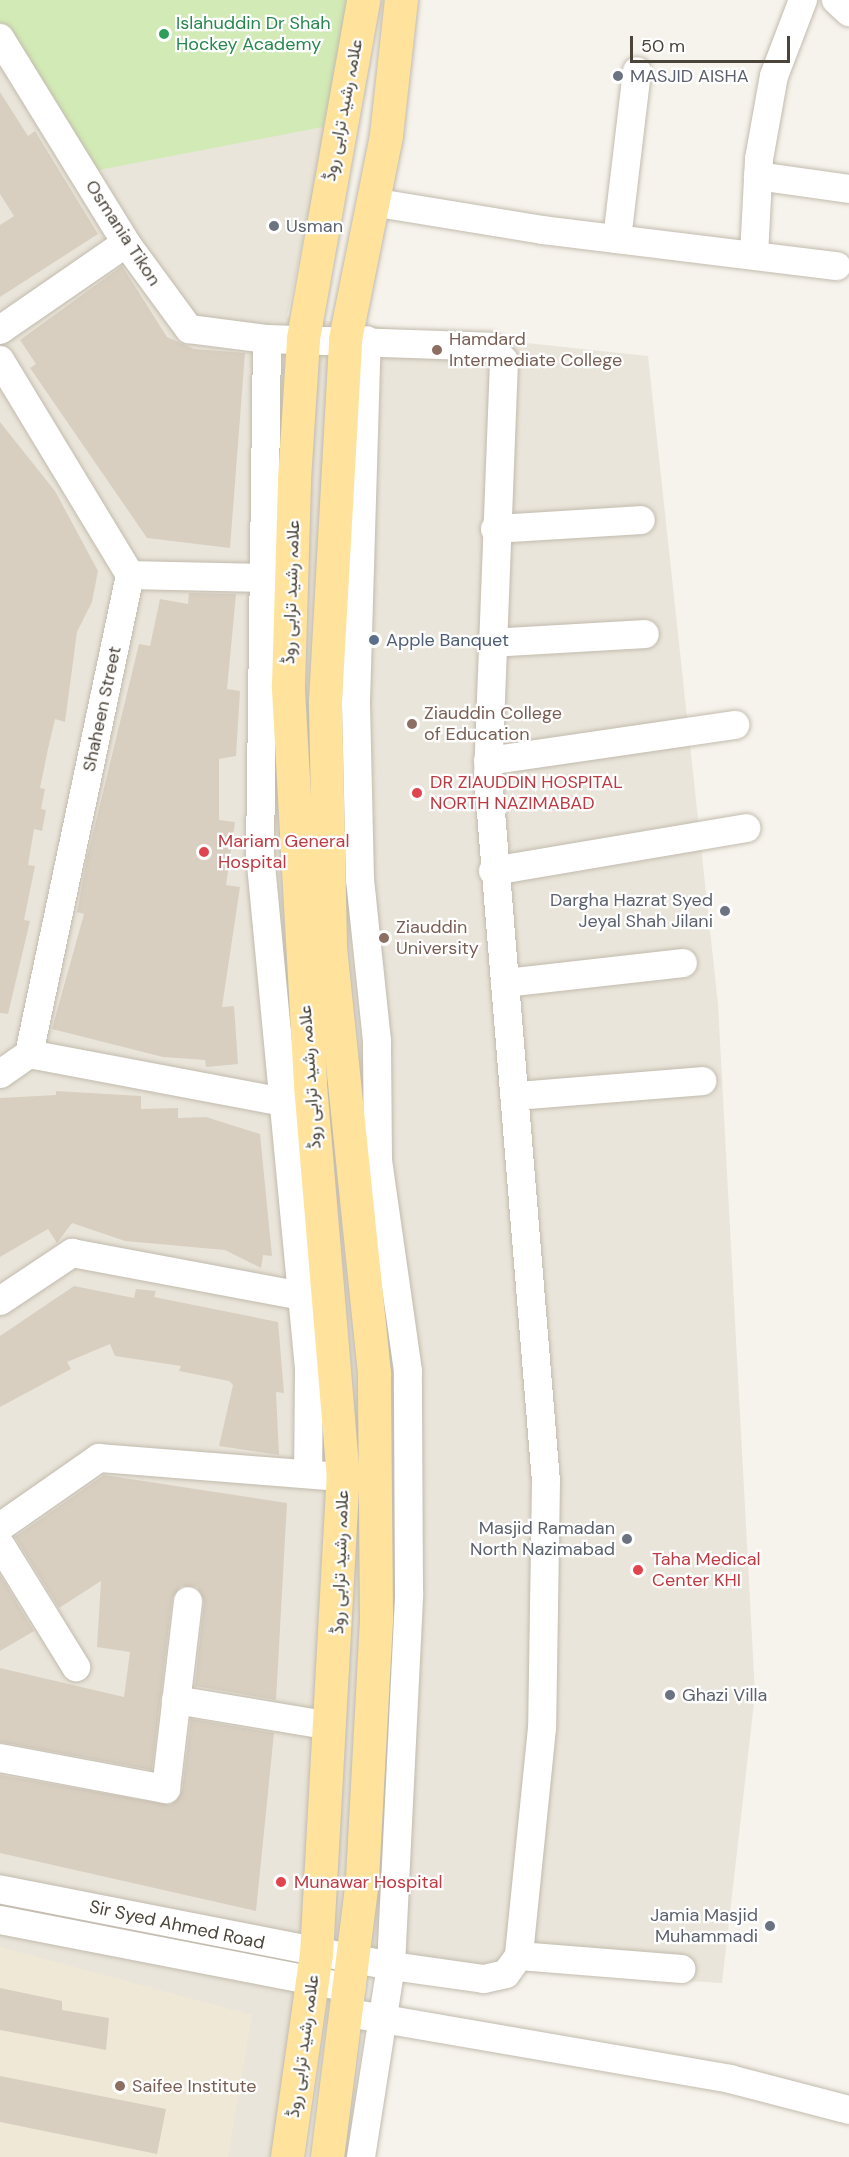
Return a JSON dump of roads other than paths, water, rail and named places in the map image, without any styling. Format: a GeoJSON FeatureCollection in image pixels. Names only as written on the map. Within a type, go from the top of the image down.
{"type":"FeatureCollection","features":[{"type":"Feature","properties":{"kind":"main road","name":"علامہ رشید ترابی روڈ"},"geometry":{"type":"LineString","coordinates":[[287,2157],[314,1968],[331,1726],[343,1478],[314,1298],[312,1108],[288,685],[303,338],[363,0]]}},
{"type":"Feature","properties":{"kind":"main road","name":"علامہ رشید ترابی روڈ"},"geometry":{"type":"LineString","coordinates":[[327,2157],[351,1987],[376,1616],[374,1373],[329,922],[325,700],[356,339],[372,202],[401,0]]}},
{"type":"Feature","properties":{"kind":"street"},"geometry":{"type":"LineString","coordinates":[[754,255],[758,176],[774,76],[803,0]]}},
{"type":"Feature","properties":{"kind":"street"},"geometry":{"type":"LineString","coordinates":[[836,0],[849,12]]}},
{"type":"Feature","properties":{"kind":"street","name":"Osmania Tikon"},"geometry":{"type":"LineString","coordinates":[[0,38],[126,243],[189,329],[267,339],[356,339],[491,347],[504,361],[495,529],[488,761],[494,871],[517,1096],[546,1481],[542,1728],[519,1956]]}},
{"type":"Feature","properties":{"kind":"street"},"geometry":{"type":"LineString","coordinates":[[618,239],[637,71]]}},
{"type":"Feature","properties":{"kind":"street"},"geometry":{"type":"LineString","coordinates":[[758,176],[849,189]]}},
{"type":"Feature","properties":{"kind":"street"},"geometry":{"type":"LineString","coordinates":[[372,202],[618,239],[837,266]]}},
{"type":"Feature","properties":{"kind":"street"},"geometry":{"type":"LineString","coordinates":[[0,330],[126,243]]}},
{"type":"Feature","properties":{"kind":"street"},"geometry":{"type":"LineString","coordinates":[[267,339],[260,854],[276,989],[280,1102],[314,1298],[309,1369],[308,1474]]}},
{"type":"Feature","properties":{"kind":"street"},"geometry":{"type":"LineString","coordinates":[[356,339],[356,702],[360,880],[377,1041],[378,1160],[408,1371],[409,1592],[392,1966],[361,2157]]}},
{"type":"Feature","properties":{"kind":"street"},"geometry":{"type":"LineString","coordinates":[[0,360],[130,575],[263,578]]}},
{"type":"Feature","properties":{"kind":"street"},"geometry":{"type":"LineString","coordinates":[[495,529],[641,520]]}},
{"type":"Feature","properties":{"kind":"street","name":"Shaheen Street"},"geometry":{"type":"LineString","coordinates":[[29,1054],[130,575]]}},
{"type":"Feature","properties":{"kind":"street"},"geometry":{"type":"LineString","coordinates":[[491,644],[645,634]]}},
{"type":"Feature","properties":{"kind":"street"},"geometry":{"type":"LineString","coordinates":[[488,761],[735,725]]}},
{"type":"Feature","properties":{"kind":"street"},"geometry":{"type":"LineString","coordinates":[[494,871],[746,828]]}},
{"type":"Feature","properties":{"kind":"street"},"geometry":{"type":"LineString","coordinates":[[505,982],[683,963]]}},
{"type":"Feature","properties":{"kind":"street"},"geometry":{"type":"LineString","coordinates":[[0,1074],[29,1054],[312,1108]]}},
{"type":"Feature","properties":{"kind":"street"},"geometry":{"type":"LineString","coordinates":[[517,1096],[702,1081]]}},
{"type":"Feature","properties":{"kind":"street"},"geometry":{"type":"LineString","coordinates":[[0,1301],[72,1253],[314,1298]]}},
{"type":"Feature","properties":{"kind":"street"},"geometry":{"type":"LineString","coordinates":[[76,1666],[3,1524],[99,1458],[343,1478]]}},
{"type":"Feature","properties":{"kind":"street"},"geometry":{"type":"LineString","coordinates":[[0,1758],[166,1789],[188,1601]]}},
{"type":"Feature","properties":{"kind":"street"},"geometry":{"type":"LineString","coordinates":[[176,1700],[331,1726]]}},
{"type":"Feature","properties":{"kind":"street","name":"Sir Syed Ahmed Road"},"geometry":{"type":"LineString","coordinates":[[0,1889],[314,1968],[351,1987]]}},
{"type":"Feature","properties":{"kind":"street","name":"Sir Syed Ahmed Road"},"geometry":{"type":"LineString","coordinates":[[0,1920],[314,1968]]}},
{"type":"Feature","properties":{"kind":"street"},"geometry":{"type":"LineString","coordinates":[[681,1969],[519,1956],[506,1974],[483,1979],[392,1966],[351,1987],[383,2019],[730,2079],[849,2110]]}},
{"type":"Feature","properties":{"kind":"place","name":"Islahuddin Dr Shah Hockey Academy"},"geometry":{"type":"Point","coordinates":[164,34]}},
{"type":"Feature","properties":{"kind":"place","name":"MASJID AISHA"},"geometry":{"type":"Point","coordinates":[618,76]}},
{"type":"Feature","properties":{"kind":"place","name":"Usman"},"geometry":{"type":"Point","coordinates":[274,226]}},
{"type":"Feature","properties":{"kind":"place","name":"Hamdard Intermediate College"},"geometry":{"type":"Point","coordinates":[437,350]}},
{"type":"Feature","properties":{"kind":"place","name":"Apple Banquet"},"geometry":{"type":"Point","coordinates":[374,640]}},
{"type":"Feature","properties":{"kind":"place","name":"Ziauddin College of Education"},"geometry":{"type":"Point","coordinates":[412,724]}},
{"type":"Feature","properties":{"kind":"place","name":"DR ZIAUDDIN HOSPITAL NORTH NAZIMABAD"},"geometry":{"type":"Point","coordinates":[417,793]}},
{"type":"Feature","properties":{"kind":"place","name":"Mariam General Hospital"},"geometry":{"type":"Point","coordinates":[204,852]}},
{"type":"Feature","properties":{"kind":"place","name":"Dargha Hazrat Syed Jeyal Shah Jilani"},"geometry":{"type":"Point","coordinates":[725,911]}},
{"type":"Feature","properties":{"kind":"place","name":"Ziauddin University"},"geometry":{"type":"Point","coordinates":[384,938]}},
{"type":"Feature","properties":{"kind":"place","name":"Masjid Ramadan North Nazimabad"},"geometry":{"type":"Point","coordinates":[627,1539]}},
{"type":"Feature","properties":{"kind":"place","name":"Taha Medical Center KHI"},"geometry":{"type":"Point","coordinates":[638,1570]}},
{"type":"Feature","properties":{"kind":"place","name":"Ghazi Villa"},"geometry":{"type":"Point","coordinates":[670,1695]}},
{"type":"Feature","properties":{"kind":"place","name":"Munawar Hospital"},"geometry":{"type":"Point","coordinates":[281,1882]}},
{"type":"Feature","properties":{"kind":"place","name":"Jamia Masjid Muhammadi"},"geometry":{"type":"Point","coordinates":[770,1926]}},
{"type":"Feature","properties":{"kind":"place","name":"Saifee Institute"},"geometry":{"type":"Point","coordinates":[120,2086]}}]}
